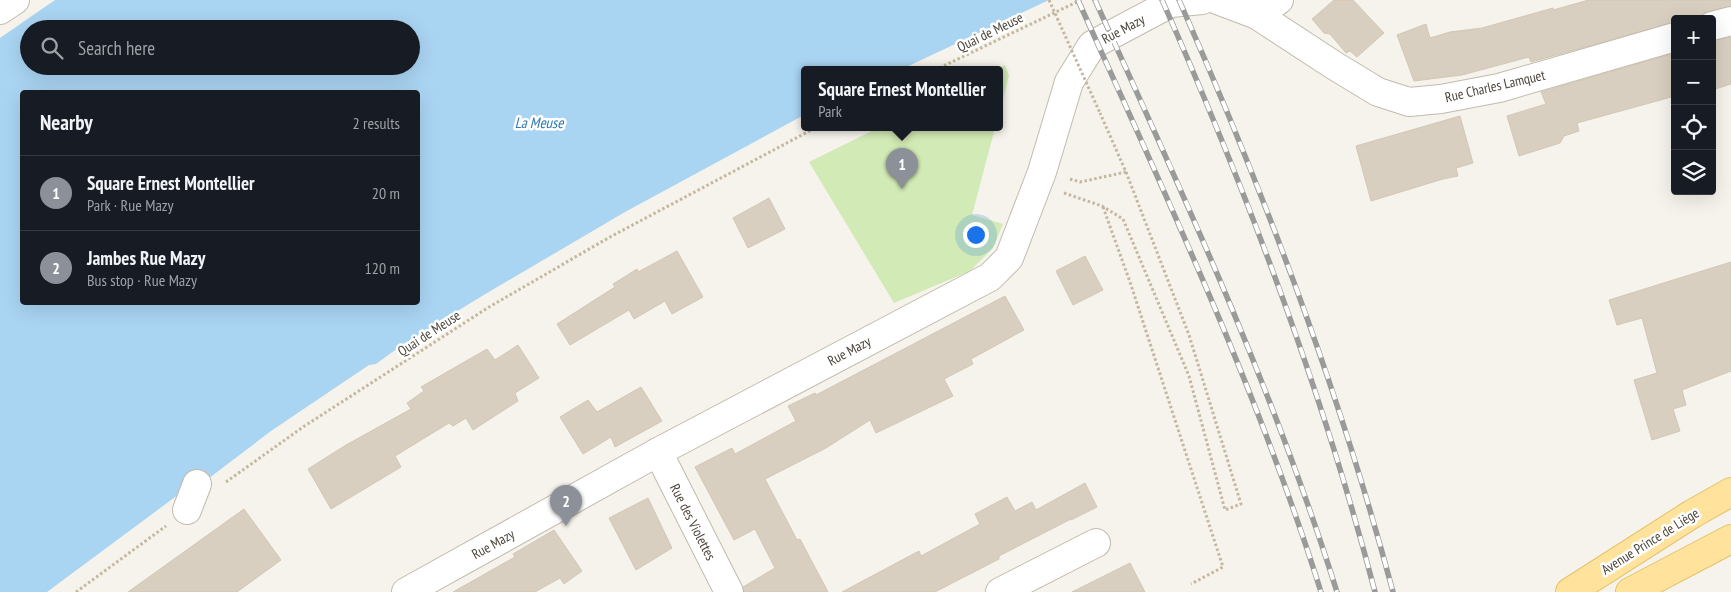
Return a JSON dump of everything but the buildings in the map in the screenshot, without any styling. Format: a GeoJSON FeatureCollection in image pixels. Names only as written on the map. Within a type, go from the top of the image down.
{"type":"FeatureCollection","features":[{"type":"Feature","properties":{"kind":"main road","name":"Avenue Prince de Liège"},"geometry":{"type":"LineString","coordinates":[[1570,592],[1692,514],[1731,492]]}},
{"type":"Feature","properties":{"kind":"main road"},"geometry":{"type":"LineString","coordinates":[[1630,592],[1731,539]]}},
{"type":"Feature","properties":{"kind":"street"},"geometry":{"type":"LineString","coordinates":[[0,10],[15,0]]}},
{"type":"Feature","properties":{"kind":"street","name":"Rue Mazy"},"geometry":{"type":"LineString","coordinates":[[406,592],[658,452],[990,277],[1009,258],[1038,184],[1069,82],[1092,45],[1171,3],[1202,0]]}},
{"type":"Feature","properties":{"kind":"street","name":"Rue Charles Lamquet"},"geometry":{"type":"LineString","coordinates":[[1217,0],[1268,7],[1335,66],[1378,92],[1409,102],[1441,99],[1499,88],[1671,38]]}},
{"type":"Feature","properties":{"kind":"street"},"geometry":{"type":"LineString","coordinates":[[1716,25],[1731,21]]}},
{"type":"Feature","properties":{"kind":"street","name":"Rue des Violettes"},"geometry":{"type":"LineString","coordinates":[[658,452],[729,592]]}},
{"type":"Feature","properties":{"kind":"street"},"geometry":{"type":"LineString","coordinates":[[187,510],[197,484]]}},
{"type":"Feature","properties":{"kind":"street"},"geometry":{"type":"LineString","coordinates":[[1000,592],[1096,543]]}},
{"type":"Feature","properties":{"kind":"path"},"geometry":{"type":"LineString","coordinates":[[1038,184],[1102,206],[1123,219],[1189,376],[1225,510],[1241,504],[1189,335],[1126,172],[1049,0]]}},
{"type":"Feature","properties":{"kind":"path","name":"Quai de Meuse"},"geometry":{"type":"LineString","coordinates":[[943,66],[1081,0]]}},
{"type":"Feature","properties":{"kind":"path","name":"Quai de Meuse"},"geometry":{"type":"LineString","coordinates":[[226,482],[303,427],[489,307],[610,237],[810,131]]}},
{"type":"Feature","properties":{"kind":"path"},"geometry":{"type":"LineString","coordinates":[[1080,182],[1126,172]]}},
{"type":"Feature","properties":{"kind":"path"},"geometry":{"type":"LineString","coordinates":[[1102,206],[1130,282],[1224,567],[1191,584]]}},
{"type":"Feature","properties":{"kind":"path"},"geometry":{"type":"LineString","coordinates":[[76,592],[187,510]]}},
{"type":"Feature","properties":{"kind":"green space"},"geometry":{"type":"Polygon","coordinates":[[[1005,65],[1009,75],[1003,100],[1003,66],[1005,65]]]}},
{"type":"Feature","properties":{"kind":"green space"},"geometry":{"type":"Polygon","coordinates":[[[872,131],[994,131],[972,215],[1003,224],[993,248],[970,271],[894,303],[809,162],[872,131]]]}},
{"type":"Feature","properties":{"kind":"water","name":"La Meuse"},"geometry":{"type":"Polygon","coordinates":[[[55,0],[1049,0],[909,66],[801,66],[801,117],[625,212],[482,296],[402,345],[376,364],[369,365],[271,431],[200,485],[194,483],[47,592],[0,592],[0,38],[20,24],[20,75],[420,75],[420,20],[26,20],[55,0]]]}},
{"type":"Feature","properties":{"kind":"railway"},"geometry":{"type":"LineString","coordinates":[[1078,0],[1176,219],[1239,366],[1296,516],[1321,592]]}},
{"type":"Feature","properties":{"kind":"railway"},"geometry":{"type":"LineString","coordinates":[[1095,0],[1161,146],[1256,366],[1312,516],[1337,592]]}},
{"type":"Feature","properties":{"kind":"railway"},"geometry":{"type":"LineString","coordinates":[[1162,0],[1253,218],[1307,366],[1354,516],[1375,592]]}},
{"type":"Feature","properties":{"kind":"railway"},"geometry":{"type":"LineString","coordinates":[[1179,0],[1241,145],[1298,292],[1349,441],[1393,592]]}},
{"type":"Feature","properties":{"kind":"place","name":"Square Ernest Montellier"},"geometry":{"type":"Point","coordinates":[902,189]}},
{"type":"Feature","properties":{"kind":"place","name":"Jambes Rue Mazy"},"geometry":{"type":"Point","coordinates":[566,526]}}]}
